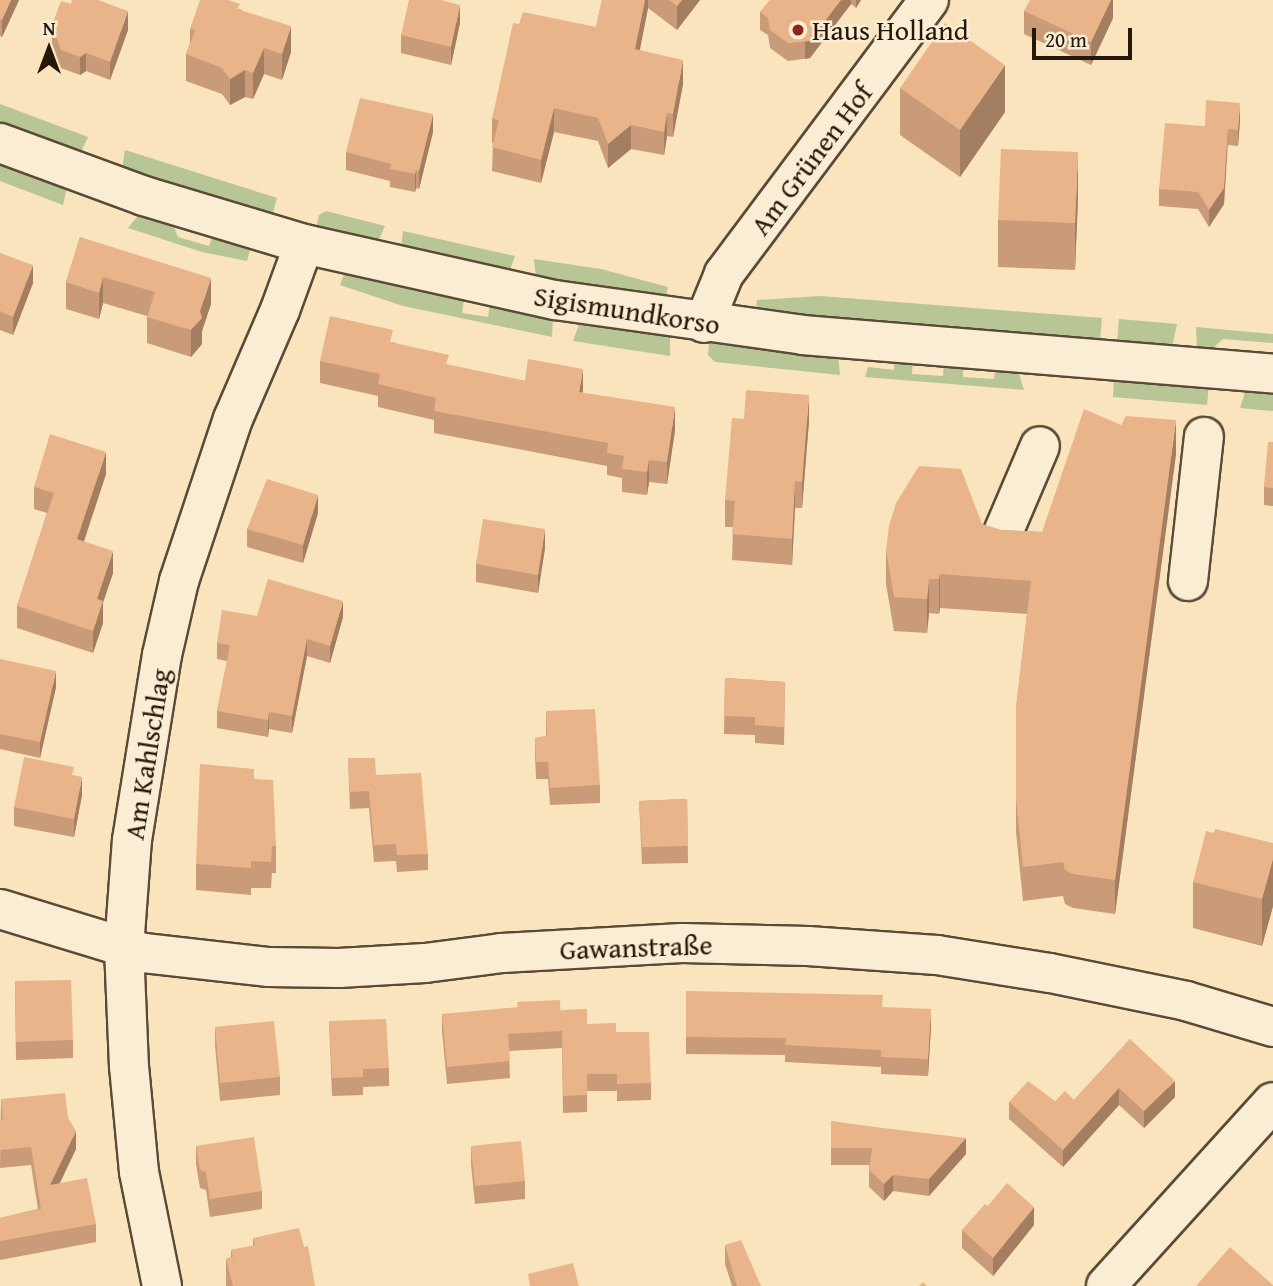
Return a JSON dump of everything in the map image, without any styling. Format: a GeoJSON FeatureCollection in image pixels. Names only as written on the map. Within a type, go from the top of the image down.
{"type":"FeatureCollection","features":[{"type":"Feature","properties":{"kind":"street","name":"Am Grünen Hof"},"geometry":{"type":"LineString","coordinates":[[705,323],[724,274],[929,0]]}},
{"type":"Feature","properties":{"kind":"street","name":"Sigismundkorso"},"geometry":{"type":"LineString","coordinates":[[0,143],[144,196],[303,244],[555,300],[803,335],[1273,374]]}},
{"type":"Feature","properties":{"kind":"street","name":"Am Kahlschlag"},"geometry":{"type":"LineString","coordinates":[[162,1286],[139,1172],[129,1067],[124,947],[132,839],[142,768],[179,581],[233,419],[280,310],[303,244]]}},
{"type":"Feature","properties":{"kind":"street"},"geometry":{"type":"LineString","coordinates":[[1188,580],[1204,437]]}},
{"type":"Feature","properties":{"kind":"street"},"geometry":{"type":"LineString","coordinates":[[999,542],[1040,446]]}},
{"type":"Feature","properties":{"kind":"street","name":"Gawanstraße"},"geometry":{"type":"LineString","coordinates":[[0,909],[124,947],[198,961],[269,967],[339,968],[643,945],[821,947],[937,955],[1050,973],[1186,1001],[1273,1027]]}},
{"type":"Feature","properties":{"kind":"street"},"geometry":{"type":"LineString","coordinates":[[1106,1286],[1273,1102]]}},
{"type":"Feature","properties":{"kind":"green space"},"geometry":{"type":"Polygon","coordinates":[[[0,104],[88,137],[80,154],[0,124],[0,104]]]}},
{"type":"Feature","properties":{"kind":"green space"},"geometry":{"type":"Polygon","coordinates":[[[125,150],[277,198],[272,216],[122,169],[125,150]]]}},
{"type":"Feature","properties":{"kind":"green space"},"geometry":{"type":"Polygon","coordinates":[[[0,162],[67,187],[63,205],[0,181],[0,162]]]}},
{"type":"Feature","properties":{"kind":"green space"},"geometry":{"type":"Polygon","coordinates":[[[326,211],[385,226],[377,244],[316,228],[319,215],[326,211]]]}},
{"type":"Feature","properties":{"kind":"green space"},"geometry":{"type":"Polygon","coordinates":[[[141,212],[172,222],[178,237],[209,246],[213,235],[251,247],[247,261],[202,252],[128,228],[141,212]]]}},
{"type":"Feature","properties":{"kind":"green space"},"geometry":{"type":"Polygon","coordinates":[[[403,231],[515,256],[509,273],[401,249],[403,231]]]}},
{"type":"Feature","properties":{"kind":"green space"},"geometry":{"type":"Polygon","coordinates":[[[534,259],[601,269],[668,287],[665,300],[536,278],[534,259]]]}},
{"type":"Feature","properties":{"kind":"green space"},"geometry":{"type":"Polygon","coordinates":[[[345,272],[464,300],[462,313],[488,317],[490,305],[553,317],[552,337],[403,306],[340,285],[345,272]]]}},
{"type":"Feature","properties":{"kind":"green space"},"geometry":{"type":"Polygon","coordinates":[[[820,296],[1102,318],[1100,341],[756,311],[757,300],[820,296]]]}},
{"type":"Feature","properties":{"kind":"green space"},"geometry":{"type":"Polygon","coordinates":[[[1119,319],[1177,324],[1172,347],[1117,342],[1119,319]]]}},
{"type":"Feature","properties":{"kind":"green space"},"geometry":{"type":"Polygon","coordinates":[[[580,322],[670,336],[670,356],[573,341],[580,322]]]}},
{"type":"Feature","properties":{"kind":"green space"},"geometry":{"type":"Polygon","coordinates":[[[1196,327],[1273,334],[1273,343],[1223,339],[1211,350],[1197,349],[1196,327]]]}},
{"type":"Feature","properties":{"kind":"green space"},"geometry":{"type":"Polygon","coordinates":[[[709,342],[838,355],[840,375],[715,362],[708,355],[709,342]]]}},
{"type":"Feature","properties":{"kind":"green space"},"geometry":{"type":"Polygon","coordinates":[[[894,360],[913,361],[912,374],[943,376],[944,363],[963,366],[963,377],[994,379],[995,368],[1018,370],[1024,390],[865,377],[868,367],[894,370],[894,360]]]}},
{"type":"Feature","properties":{"kind":"green space"},"geometry":{"type":"Polygon","coordinates":[[[1114,378],[1209,385],[1207,405],[1113,397],[1114,378]]]}},
{"type":"Feature","properties":{"kind":"green space"},"geometry":{"type":"Polygon","coordinates":[[[1246,389],[1273,391],[1273,411],[1240,408],[1246,389]]]}},
{"type":"Feature","properties":{"kind":"building"},"geometry":{"type":"Polygon","coordinates":[[[0,0],[11,0],[2,20],[0,19],[0,0]]]}},
{"type":"Feature","properties":{"kind":"building"},"geometry":{"type":"Polygon","coordinates":[[[72,0],[98,0],[128,11],[110,62],[86,53],[80,57],[61,50],[52,25],[61,1],[71,4],[72,0]]]}},
{"type":"Feature","properties":{"kind":"building"},"geometry":{"type":"Polygon","coordinates":[[[200,0],[228,0],[240,4],[237,9],[291,26],[282,54],[264,48],[253,73],[245,70],[230,79],[222,68],[186,54],[195,30],[190,29],[200,0]]]}},
{"type":"Feature","properties":{"kind":"building"},"geometry":{"type":"Polygon","coordinates":[[[409,0],[441,0],[460,5],[451,47],[401,35],[409,0]]]}},
{"type":"Feature","properties":{"kind":"building"},"geometry":{"type":"Polygon","coordinates":[[[602,0],[645,0],[635,49],[683,60],[673,114],[667,113],[664,132],[631,125],[608,144],[598,118],[554,108],[541,160],[492,147],[499,120],[492,119],[513,23],[519,24],[523,12],[596,27],[602,0]]]}},
{"type":"Feature","properties":{"kind":"building"},"geometry":{"type":"Polygon","coordinates":[[[669,0],[682,0],[677,6],[669,0]]]}},
{"type":"Feature","properties":{"kind":"building","name":"Haus Holland"},"geometry":{"type":"Polygon","coordinates":[[[770,0],[841,0],[810,41],[788,43],[770,30],[768,18],[760,12],[770,0]]]}},
{"type":"Feature","properties":{"kind":"building"},"geometry":{"type":"Polygon","coordinates":[[[1030,0],[1111,0],[1091,42],[1024,11],[1030,0]]]}},
{"type":"Feature","properties":{"kind":"building"},"geometry":{"type":"Polygon","coordinates":[[[945,23],[1005,65],[960,130],[900,88],[945,23]]]}},
{"type":"Feature","properties":{"kind":"building"},"geometry":{"type":"Polygon","coordinates":[[[360,98],[433,114],[419,171],[416,170],[415,174],[390,169],[391,164],[346,152],[360,98]]]}},
{"type":"Feature","properties":{"kind":"building"},"geometry":{"type":"Polygon","coordinates":[[[1206,100],[1240,103],[1238,130],[1228,129],[1224,188],[1209,210],[1198,192],[1159,189],[1165,123],[1215,127],[1205,126],[1206,100]]]}},
{"type":"Feature","properties":{"kind":"building"},"geometry":{"type":"Polygon","coordinates":[[[1001,149],[1078,152],[1075,223],[998,220],[1001,149]]]}},
{"type":"Feature","properties":{"kind":"building"},"geometry":{"type":"Polygon","coordinates":[[[80,237],[211,278],[200,311],[202,318],[191,330],[147,317],[155,292],[103,277],[99,293],[66,282],[80,237]]]}},
{"type":"Feature","properties":{"kind":"building"},"geometry":{"type":"Polygon","coordinates":[[[0,253],[33,265],[13,317],[0,311],[0,253]]]}},
{"type":"Feature","properties":{"kind":"building"},"geometry":{"type":"Polygon","coordinates":[[[330,316],[393,330],[390,342],[449,355],[446,364],[525,381],[528,359],[583,369],[579,392],[675,407],[667,462],[649,460],[647,472],[622,469],[624,456],[607,453],[608,443],[434,411],[436,398],[378,384],[380,374],[320,361],[330,316]]]}},
{"type":"Feature","properties":{"kind":"building"},"geometry":{"type":"Polygon","coordinates":[[[746,390],[809,395],[802,482],[795,481],[792,539],[732,534],[735,501],[725,500],[732,418],[744,419],[746,390]]]}},
{"type":"Feature","properties":{"kind":"building"},"geometry":{"type":"Polygon","coordinates":[[[1084,409],[1121,425],[1126,416],[1176,420],[1115,880],[1073,874],[1065,870],[1063,862],[1023,867],[1016,798],[1016,708],[1031,581],[940,574],[939,579],[929,579],[927,599],[894,597],[886,550],[896,503],[919,466],[961,469],[982,524],[1001,530],[1042,532],[1084,409]]]}},
{"type":"Feature","properties":{"kind":"building"},"geometry":{"type":"Polygon","coordinates":[[[50,434],[106,452],[77,539],[113,551],[97,599],[103,601],[93,631],[17,606],[54,493],[34,487],[50,434]]]}},
{"type":"Feature","properties":{"kind":"building"},"geometry":{"type":"Polygon","coordinates":[[[1268,442],[1273,442],[1273,488],[1264,487],[1268,442]]]}},
{"type":"Feature","properties":{"kind":"building"},"geometry":{"type":"Polygon","coordinates":[[[267,479],[318,495],[303,545],[247,529],[267,479]]]}},
{"type":"Feature","properties":{"kind":"building"},"geometry":{"type":"Polygon","coordinates":[[[483,519],[545,529],[538,575],[476,564],[483,519]]]}},
{"type":"Feature","properties":{"kind":"building"},"geometry":{"type":"Polygon","coordinates":[[[268,579],[343,601],[330,646],[307,639],[292,716],[269,712],[268,720],[217,711],[230,645],[217,643],[222,610],[257,616],[268,579]]]}},
{"type":"Feature","properties":{"kind":"building"},"geometry":{"type":"Polygon","coordinates":[[[0,659],[56,671],[40,742],[0,734],[0,659]]]}},
{"type":"Feature","properties":{"kind":"building"},"geometry":{"type":"Polygon","coordinates":[[[725,678],[785,682],[784,727],[755,725],[755,717],[724,716],[725,678]]]}},
{"type":"Feature","properties":{"kind":"building"},"geometry":{"type":"Polygon","coordinates":[[[595,709],[600,785],[550,788],[548,762],[536,762],[535,738],[547,736],[546,711],[595,709]]]}},
{"type":"Feature","properties":{"kind":"building"},"geometry":{"type":"Polygon","coordinates":[[[24,757],[74,767],[72,775],[82,777],[74,819],[14,807],[24,757]]]}},
{"type":"Feature","properties":{"kind":"building"},"geometry":{"type":"Polygon","coordinates":[[[348,758],[375,758],[376,775],[421,773],[428,854],[397,855],[396,844],[374,845],[369,791],[350,792],[348,758]]]}},
{"type":"Feature","properties":{"kind":"building"},"geometry":{"type":"Polygon","coordinates":[[[200,764],[254,769],[254,779],[273,780],[276,846],[272,846],[271,862],[251,861],[251,868],[196,864],[200,764]]]}},
{"type":"Feature","properties":{"kind":"building"},"geometry":{"type":"Polygon","coordinates":[[[687,799],[688,846],[642,847],[639,801],[687,799]]]}},
{"type":"Feature","properties":{"kind":"building"},"geometry":{"type":"Polygon","coordinates":[[[1215,829],[1273,843],[1273,859],[1262,899],[1193,882],[1206,831],[1214,833],[1215,829]]]}},
{"type":"Feature","properties":{"kind":"building"},"geometry":{"type":"Polygon","coordinates":[[[71,980],[73,1040],[16,1042],[15,981],[71,980]]]}},
{"type":"Feature","properties":{"kind":"building"},"geometry":{"type":"Polygon","coordinates":[[[686,991],[883,995],[882,1007],[931,1009],[928,1059],[881,1057],[881,1050],[785,1045],[786,1038],[686,1037],[686,991]]]}},
{"type":"Feature","properties":{"kind":"building"},"geometry":{"type":"Polygon","coordinates":[[[560,1000],[561,1022],[561,1010],[587,1009],[587,1024],[616,1023],[616,1032],[649,1032],[651,1083],[617,1084],[617,1074],[587,1074],[587,1095],[563,1096],[562,1031],[508,1034],[510,1061],[447,1067],[442,1014],[518,1007],[517,1002],[560,1000]]]}},
{"type":"Feature","properties":{"kind":"building"},"geometry":{"type":"Polygon","coordinates":[[[386,1019],[389,1068],[363,1069],[363,1077],[332,1078],[329,1021],[386,1019]]]}},
{"type":"Feature","properties":{"kind":"building"},"geometry":{"type":"Polygon","coordinates":[[[274,1021],[280,1077],[220,1083],[215,1027],[274,1021]]]}},
{"type":"Feature","properties":{"kind":"building"},"geometry":{"type":"Polygon","coordinates":[[[1130,1039],[1175,1081],[1144,1111],[1119,1088],[1063,1150],[1009,1102],[1028,1081],[1055,1101],[1065,1091],[1074,1100],[1130,1039]]]}},
{"type":"Feature","properties":{"kind":"building"},"geometry":{"type":"Polygon","coordinates":[[[65,1093],[68,1118],[76,1131],[50,1185],[87,1178],[96,1224],[0,1241],[0,1218],[41,1209],[31,1147],[0,1150],[0,1120],[3,1120],[1,1099],[65,1093]]]}},
{"type":"Feature","properties":{"kind":"building"},"geometry":{"type":"Polygon","coordinates":[[[831,1121],[966,1138],[929,1179],[893,1175],[884,1184],[869,1170],[872,1148],[831,1148],[831,1121]]]}},
{"type":"Feature","properties":{"kind":"building"},"geometry":{"type":"Polygon","coordinates":[[[254,1137],[262,1191],[210,1199],[206,1172],[200,1170],[196,1146],[254,1137]]]}},
{"type":"Feature","properties":{"kind":"building"},"geometry":{"type":"Polygon","coordinates":[[[521,1141],[525,1181],[475,1186],[471,1146],[521,1141]]]}},
{"type":"Feature","properties":{"kind":"building"},"geometry":{"type":"Polygon","coordinates":[[[1007,1183],[1034,1207],[993,1258],[962,1230],[985,1204],[988,1206],[1007,1183]]]}},
{"type":"Feature","properties":{"kind":"building"},"geometry":{"type":"Polygon","coordinates":[[[299,1228],[304,1247],[308,1246],[315,1286],[233,1286],[226,1259],[233,1257],[231,1250],[255,1245],[253,1238],[299,1228]]]}},
{"type":"Feature","properties":{"kind":"building"},"geometry":{"type":"Polygon","coordinates":[[[741,1240],[761,1286],[737,1286],[725,1245],[741,1240]]]}},
{"type":"Feature","properties":{"kind":"building"},"geometry":{"type":"Polygon","coordinates":[[[1230,1247],[1273,1285],[1273,1286],[1196,1286],[1230,1247]]]}},
{"type":"Feature","properties":{"kind":"building"},"geometry":{"type":"Polygon","coordinates":[[[573,1263],[579,1286],[530,1286],[528,1274],[573,1263]]]}},
{"type":"Feature","properties":{"kind":"place","name":"Haus Holland"},"geometry":{"type":"Point","coordinates":[798,30]}}]}
